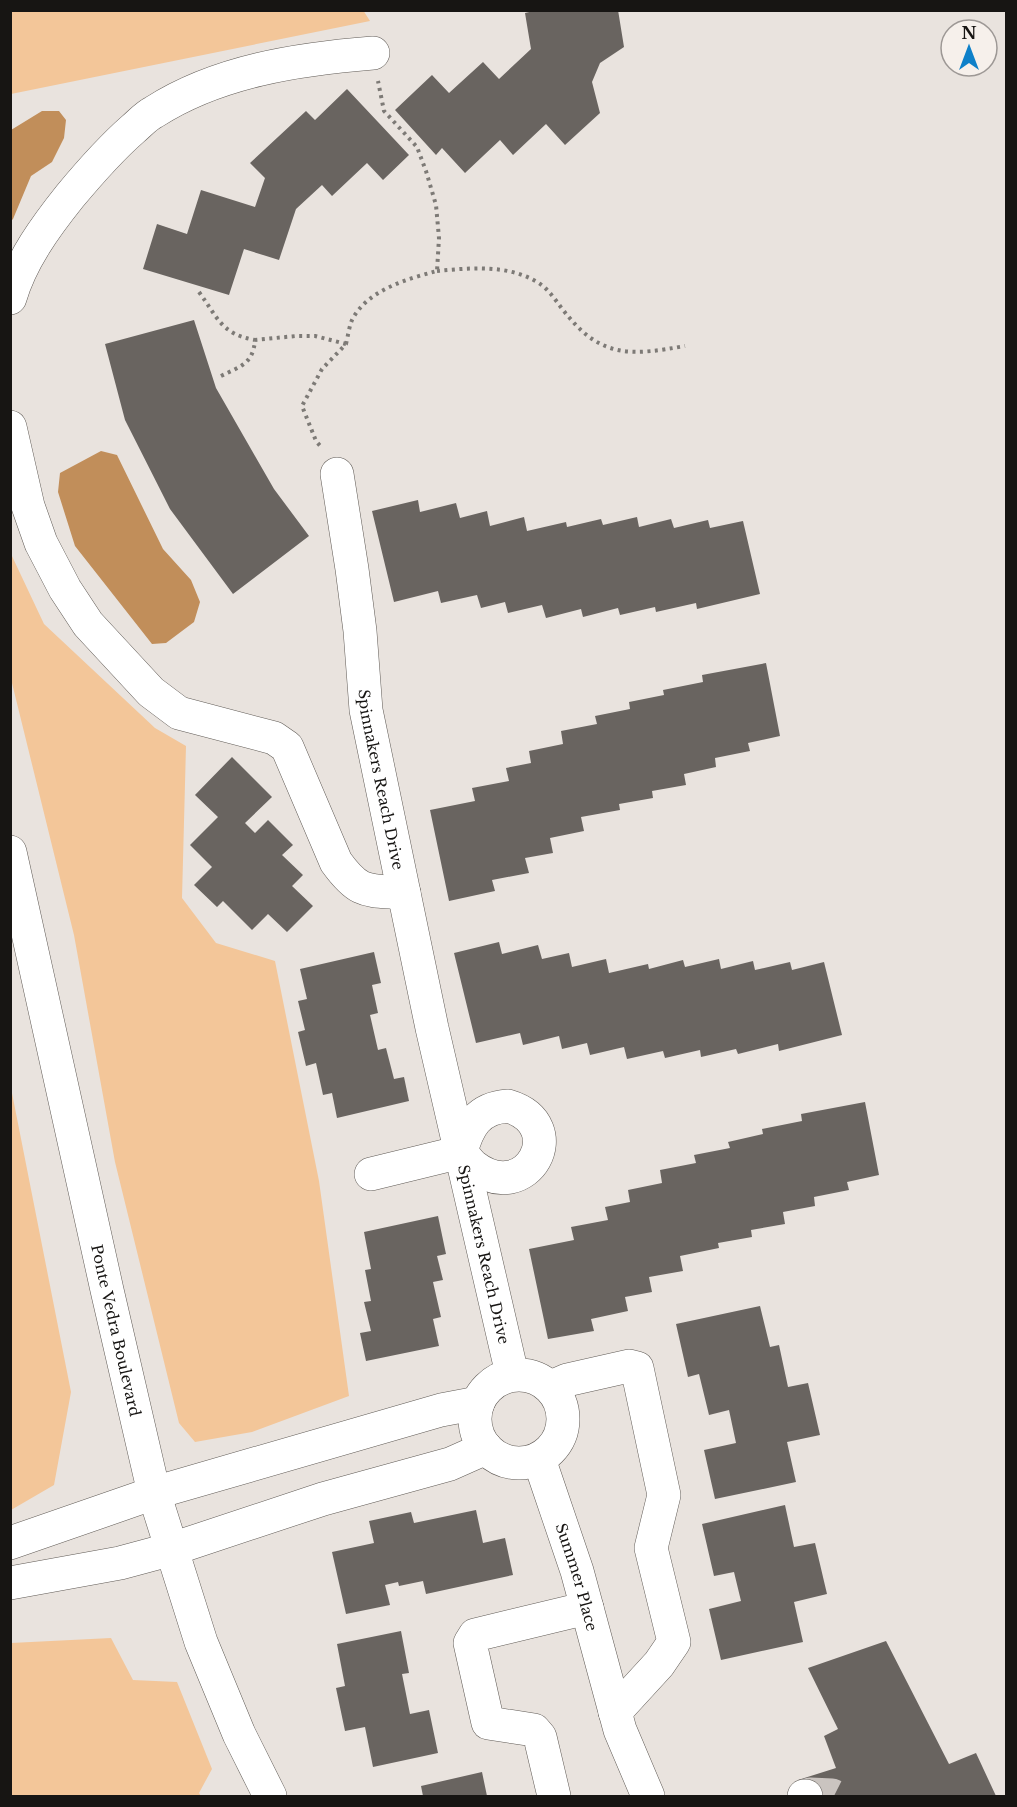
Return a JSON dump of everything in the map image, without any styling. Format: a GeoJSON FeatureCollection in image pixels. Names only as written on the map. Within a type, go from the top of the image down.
{"type":"FeatureCollection","features":[{"type":"Feature","properties":{"kind":"street"},"geometry":{"type":"LineString","coordinates":[[10,298],[27,257],[54,216],[109,150],[153,112],[186,94],[231,77],[278,65],[373,53]]}},
{"type":"Feature","properties":{"kind":"street"},"geometry":{"type":"LineString","coordinates":[[10,427],[28,506],[41,543],[65,589],[88,624],[151,692],[179,713],[273,738],[287,747],[336,862],[348,878],[357,886],[369,891],[404,893]]}},
{"type":"Feature","properties":{"kind":"street","name":"Spinnakers Reach Drive"},"geometry":{"type":"LineString","coordinates":[[338,474],[358,620],[366,710],[432,1028],[512,1374]]}},
{"type":"Feature","properties":{"kind":"street","name":"Ponte Vedra Boulevard"},"geometry":{"type":"LineString","coordinates":[[10,852],[104,1279],[154,1493],[206,1652],[239,1734],[270,1797]]}},
{"type":"Feature","properties":{"kind":"street"},"geometry":{"type":"LineString","coordinates":[[370,1174],[460,1152]]}},
{"type":"Feature","properties":{"kind":"street"},"geometry":{"type":"LineString","coordinates":[[551,1387],[567,1380],[629,1366],[637,1368],[664,1495],[651,1548],[674,1642],[659,1664],[615,1712]]}},
{"type":"Feature","properties":{"kind":"street"},"geometry":{"type":"LineString","coordinates":[[512,1374],[542,1380],[551,1387],[561,1402],[564,1419],[560,1437],[551,1450],[539,1459],[530,1462],[514,1463],[498,1459],[477,1436],[474,1420],[484,1391],[498,1378],[512,1374]]}},
{"type":"Feature","properties":{"kind":"street"},"geometry":{"type":"LineString","coordinates":[[10,1543],[154,1493],[441,1410],[478,1403]]}},
{"type":"Feature","properties":{"kind":"street"},"geometry":{"type":"LineString","coordinates":[[10,1583],[120,1563],[172,1549],[323,1499],[450,1464],[486,1448]]}},
{"type":"Feature","properties":{"kind":"street","name":"Summer Place"},"geometry":{"type":"LineString","coordinates":[[539,1459],[577,1571],[620,1730],[648,1797]]}},
{"type":"Feature","properties":{"kind":"street"},"geometry":{"type":"LineString","coordinates":[[554,1797],[540,1737],[534,1730],[488,1723],[470,1643],[475,1635],[587,1608]]}},
{"type":"Feature","properties":{"kind":"path"},"geometry":{"type":"LineString","coordinates":[[373,53],[384,111],[417,147],[436,205],[439,238],[437,271]]}},
{"type":"Feature","properties":{"kind":"path"},"geometry":{"type":"LineString","coordinates":[[338,474],[332,461],[316,441],[302,406],[322,369],[346,344],[352,321],[364,302],[408,279],[437,271],[468,268],[497,269],[521,274],[540,283],[582,333],[601,344],[621,352],[646,353],[685,346]]}},
{"type":"Feature","properties":{"kind":"path"},"geometry":{"type":"LineString","coordinates":[[199,292],[225,330],[238,338],[255,340],[315,336],[346,344]]}},
{"type":"Feature","properties":{"kind":"path"},"geometry":{"type":"LineString","coordinates":[[221,376],[247,362],[254,354],[255,340]]}},
{"type":"Feature","properties":{"kind":"shaded area"},"geometry":{"type":"Polygon","coordinates":[[[363,10],[370,21],[11,94],[11,11],[363,10]]]}},
{"type":"Feature","properties":{"kind":"shaded area"},"geometry":{"type":"Polygon","coordinates":[[[42,111],[59,111],[66,120],[64,138],[52,162],[31,176],[11,221],[11,130],[42,111]]]}},
{"type":"Feature","properties":{"kind":"shaded area"},"geometry":{"type":"Polygon","coordinates":[[[101,451],[117,455],[163,549],[191,580],[200,602],[194,622],[166,643],[152,644],[75,546],[58,492],[60,473],[101,451]]]}},
{"type":"Feature","properties":{"kind":"shaded area"},"geometry":{"type":"Polygon","coordinates":[[[11,554],[44,624],[155,728],[186,746],[182,898],[216,943],[275,961],[319,1181],[349,1396],[252,1432],[195,1442],[179,1423],[115,1162],[74,935],[11,679],[11,554]]]}},
{"type":"Feature","properties":{"kind":"shaded area"},"geometry":{"type":"Polygon","coordinates":[[[11,1088],[71,1392],[54,1485],[11,1510],[11,1088]]]}},
{"type":"Feature","properties":{"kind":"shaded area"},"geometry":{"type":"Polygon","coordinates":[[[111,1638],[133,1680],[177,1682],[212,1769],[199,1793],[201,1796],[11,1796],[11,1643],[111,1638]]]}},
{"type":"Feature","properties":{"kind":"building"},"geometry":{"type":"Polygon","coordinates":[[[538,10],[618,10],[624,47],[600,63],[592,82],[600,113],[565,145],[546,124],[513,155],[500,140],[465,173],[442,148],[436,155],[395,110],[432,75],[449,93],[483,62],[499,79],[531,49],[525,13],[538,10]]]}},
{"type":"Feature","properties":{"kind":"building"},"geometry":{"type":"Polygon","coordinates":[[[347,89],[409,155],[383,180],[367,163],[332,196],[322,185],[296,209],[279,260],[244,249],[229,295],[143,269],[157,224],[187,234],[201,190],[255,207],[265,178],[250,163],[306,111],[315,120],[347,89]]]}},
{"type":"Feature","properties":{"kind":"building"},"geometry":{"type":"Polygon","coordinates":[[[194,320],[216,388],[274,489],[309,536],[233,594],[170,509],[125,420],[105,344],[194,320]]]}},
{"type":"Feature","properties":{"kind":"building"},"geometry":{"type":"Polygon","coordinates":[[[418,500],[420,512],[456,503],[460,518],[487,511],[490,526],[524,517],[527,531],[566,522],[567,527],[601,519],[603,525],[637,517],[639,527],[671,519],[674,528],[708,520],[710,528],[743,521],[760,594],[697,609],[696,603],[656,612],[655,607],[620,615],[618,608],[583,617],[581,609],[546,618],[542,605],[508,613],[505,602],[481,608],[477,595],[441,603],[438,591],[394,602],[372,511],[418,500]]]}},
{"type":"Feature","properties":{"kind":"building"},"geometry":{"type":"Polygon","coordinates":[[[766,663],[780,736],[748,743],[750,751],[715,758],[716,767],[684,774],[686,785],[652,791],[653,798],[619,804],[620,810],[581,817],[584,831],[550,838],[553,853],[525,858],[529,873],[492,880],[495,891],[449,901],[430,810],[475,801],[472,788],[509,781],[506,768],[531,763],[529,751],[563,744],[561,731],[597,724],[595,716],[630,709],[629,702],[664,695],[663,690],[703,682],[702,675],[766,663]]]}},
{"type":"Feature","properties":{"kind":"building"},"geometry":{"type":"Polygon","coordinates":[[[232,757],[272,797],[245,823],[255,833],[268,820],[293,845],[282,855],[303,875],[292,886],[313,906],[287,932],[268,914],[252,930],[223,901],[217,907],[194,885],[212,867],[190,845],[218,817],[195,795],[232,757]]]}},
{"type":"Feature","properties":{"kind":"building"},"geometry":{"type":"Polygon","coordinates":[[[499,942],[502,954],[538,945],[542,959],[569,953],[572,967],[606,959],[609,973],[648,964],[649,969],[683,960],[685,967],[719,959],[721,969],[753,961],[755,970],[790,962],[792,970],[824,962],[842,1035],[779,1051],[778,1044],[738,1054],[736,1049],[701,1057],[700,1050],[665,1058],[663,1051],[627,1059],[624,1047],[590,1055],[587,1043],[562,1049],[559,1036],[523,1045],[520,1033],[476,1043],[454,953],[499,942]]]}},
{"type":"Feature","properties":{"kind":"building"},"geometry":{"type":"Polygon","coordinates":[[[374,952],[381,983],[372,985],[378,1013],[370,1015],[378,1050],[386,1048],[394,1079],[404,1077],[409,1101],[337,1118],[332,1093],[323,1095],[316,1063],[306,1066],[298,1032],[305,1030],[298,1001],[307,999],[300,969],[374,952]]]}},
{"type":"Feature","properties":{"kind":"building"},"geometry":{"type":"Polygon","coordinates":[[[865,1102],[879,1175],[847,1182],[849,1190],[814,1197],[815,1206],[783,1212],[785,1224],[751,1230],[752,1237],[718,1243],[719,1248],[680,1256],[683,1271],[649,1277],[652,1292],[625,1297],[628,1311],[591,1319],[594,1331],[548,1339],[529,1249],[574,1240],[571,1227],[608,1220],[605,1207],[630,1202],[628,1190],[662,1183],[660,1170],[696,1163],[694,1155],[730,1148],[728,1142],[763,1134],[762,1129],[802,1121],[801,1114],[865,1102]]]}},
{"type":"Feature","properties":{"kind":"building"},"geometry":{"type":"Polygon","coordinates":[[[438,1216],[446,1254],[437,1256],[443,1280],[433,1282],[441,1317],[433,1319],[439,1346],[366,1361],[360,1333],[371,1331],[364,1302],[371,1301],[365,1270],[371,1269],[364,1232],[438,1216]]]}},
{"type":"Feature","properties":{"kind":"building"},"geometry":{"type":"Polygon","coordinates":[[[760,1306],[770,1347],[779,1345],[788,1387],[808,1383],[820,1435],[787,1442],[796,1482],[715,1499],[704,1450],[736,1443],[729,1410],[709,1415],[699,1374],[688,1377],[676,1324],[760,1306]]]}},
{"type":"Feature","properties":{"kind":"building"},"geometry":{"type":"Polygon","coordinates":[[[785,1505],[794,1547],[815,1543],[827,1594],[794,1602],[803,1642],[721,1660],[709,1609],[741,1601],[734,1572],[714,1576],[702,1524],[785,1505]]]}},
{"type":"Feature","properties":{"kind":"building"},"geometry":{"type":"Polygon","coordinates":[[[476,1510],[483,1543],[505,1538],[513,1575],[426,1594],[423,1581],[399,1586],[398,1582],[385,1585],[390,1605],[346,1614],[332,1552],[374,1543],[369,1521],[411,1512],[414,1523],[476,1510]]]}},
{"type":"Feature","properties":{"kind":"building"},"geometry":{"type":"Polygon","coordinates":[[[401,1631],[409,1673],[402,1674],[410,1714],[429,1710],[438,1753],[373,1767],[365,1727],[345,1731],[336,1688],[345,1686],[337,1644],[401,1631]]]}},
{"type":"Feature","properties":{"kind":"building"},"geometry":{"type":"Polygon","coordinates":[[[886,1641],[949,1764],[976,1753],[996,1796],[806,1796],[798,1780],[836,1768],[824,1736],[838,1729],[808,1668],[886,1641]]]}},
{"type":"Feature","properties":{"kind":"building"},"geometry":{"type":"Polygon","coordinates":[[[482,1772],[487,1796],[423,1796],[421,1786],[482,1772]]]}},
{"type":"Feature","properties":{"kind":"tunnel"},"geometry":{"type":"LineString","coordinates":[[806,1796],[810,1794],[834,1796]]}}]}
